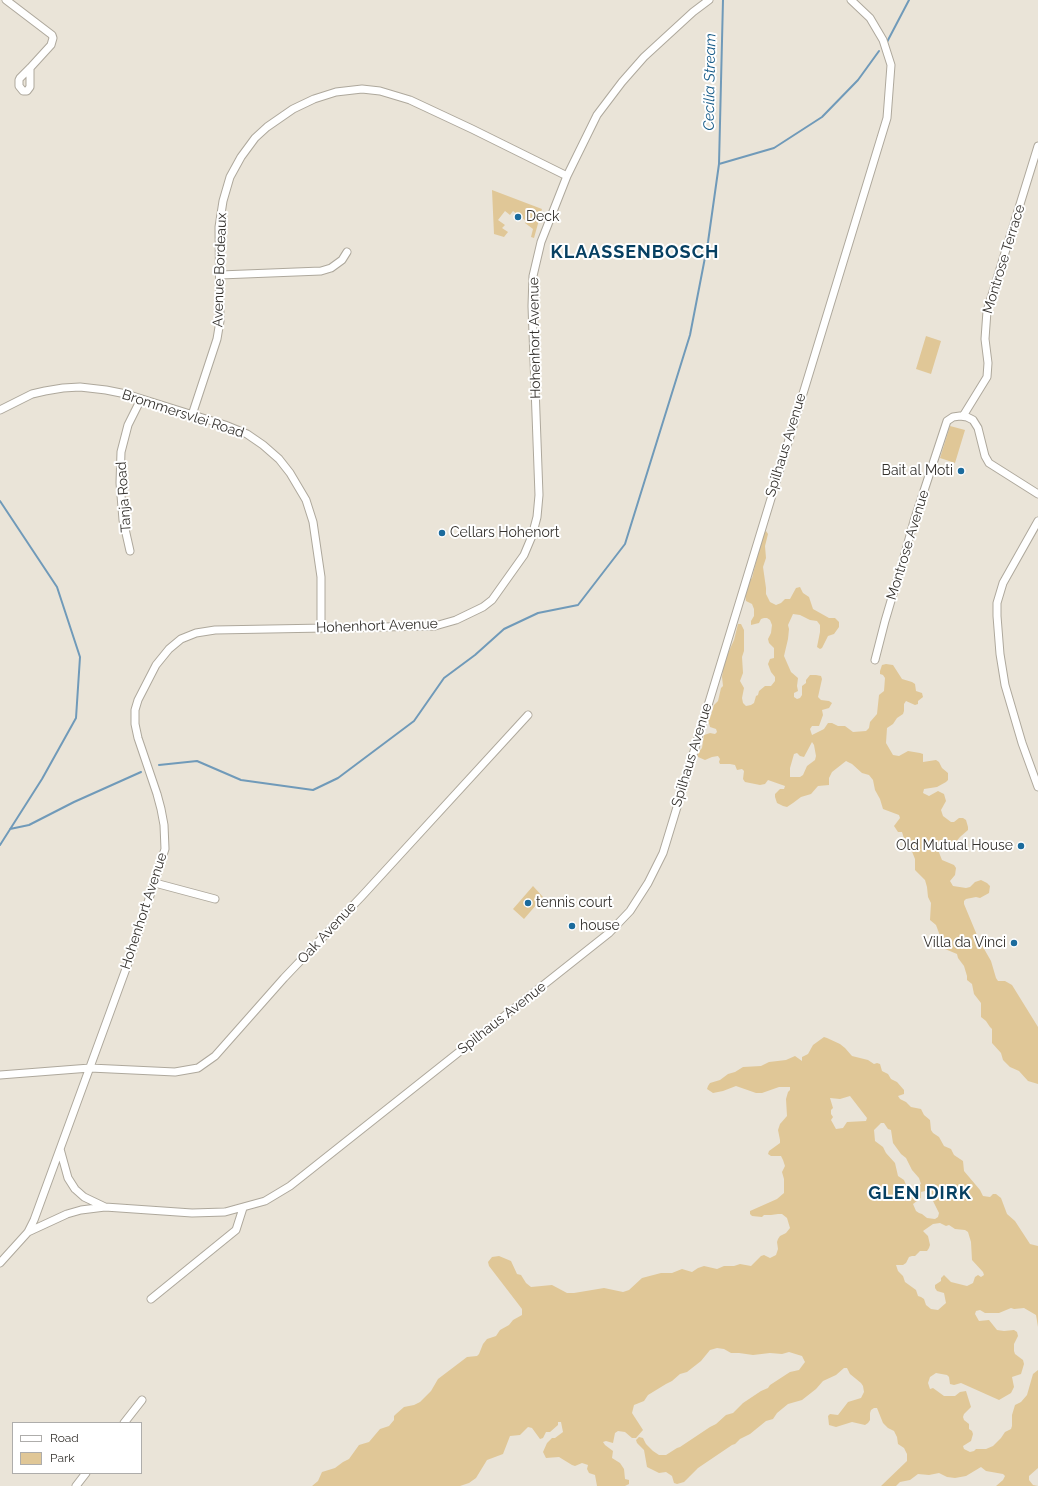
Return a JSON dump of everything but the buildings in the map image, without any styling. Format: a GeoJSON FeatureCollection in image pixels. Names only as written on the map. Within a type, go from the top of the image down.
{"type":"FeatureCollection","features":[{"type":"Feature","properties":{"kind":"street"},"geometry":{"type":"LineString","coordinates":[[6,0],[49,32],[53,38],[51,45],[30,68]]}},
{"type":"Feature","properties":{"kind":"street","name":"Hohenhort Avenue"},"geometry":{"type":"LineString","coordinates":[[28,1232],[131,955],[165,849],[164,825],[157,794],[138,738],[135,724],[135,710],[138,700],[156,665],[168,649],[181,639],[196,633],[215,630],[436,626],[456,620],[483,607],[492,600],[524,556],[534,530],[537,517],[539,495],[532,306],[533,276],[541,242],[567,176],[598,115],[622,82],[644,56],[693,12],[709,0]]}},
{"type":"Feature","properties":{"kind":"street","name":"Spilhaus Avenue"},"geometry":{"type":"LineString","coordinates":[[28,1232],[67,1214],[81,1210],[105,1207],[192,1213],[225,1212],[265,1201],[290,1186],[609,933],[630,911],[654,873],[663,853],[887,118],[891,65],[883,40],[870,18],[851,0]]}},
{"type":"Feature","properties":{"kind":"street","name":"Avenue Bordeaux"},"geometry":{"type":"LineString","coordinates":[[192,415],[217,339],[220,321],[219,227],[223,201],[230,177],[241,156],[255,138],[267,127],[293,109],[314,99],[336,92],[362,90],[380,91],[410,100],[567,176]]}},
{"type":"Feature","properties":{"kind":"street","name":"Montrose Terrace"},"geometry":{"type":"LineString","coordinates":[[964,416],[987,377],[988,363],[985,348],[985,329],[987,311],[1038,146]]}},
{"type":"Feature","properties":{"kind":"street"},"geometry":{"type":"LineString","coordinates":[[220,275],[321,271],[331,268],[342,260],[347,252]]}},
{"type":"Feature","properties":{"kind":"street","name":"Brommersvlei Road"},"geometry":{"type":"LineString","coordinates":[[0,410],[32,394],[63,388],[80,387],[106,390],[141,399],[225,425],[247,434],[279,459],[290,473],[306,500],[313,522],[321,577],[321,628]]}},
{"type":"Feature","properties":{"kind":"street","name":"Tanja Road"},"geometry":{"type":"LineString","coordinates":[[130,551],[123,520],[120,483],[122,452],[128,425],[141,399]]}},
{"type":"Feature","properties":{"kind":"street"},"geometry":{"type":"LineString","coordinates":[[964,416],[970,418],[977,425],[985,456],[989,463],[1038,494]]}},
{"type":"Feature","properties":{"kind":"street","name":"Montrose Avenue"},"geometry":{"type":"LineString","coordinates":[[875,660],[914,521],[945,425],[947,421],[953,417],[964,416]]}},
{"type":"Feature","properties":{"kind":"street"},"geometry":{"type":"LineString","coordinates":[[1038,521],[1003,583],[997,603],[1000,654],[1005,685],[1022,743],[1038,787]]}},
{"type":"Feature","properties":{"kind":"street","name":"Oak Avenue"},"geometry":{"type":"LineString","coordinates":[[0,1075],[90,1068],[175,1072],[198,1068],[215,1056],[284,978],[362,896],[528,715]]}},
{"type":"Feature","properties":{"kind":"street"},"geometry":{"type":"LineString","coordinates":[[155,883],[215,898]]}},
{"type":"Feature","properties":{"kind":"street","name":"Spilhaus Avenue"},"geometry":{"type":"LineString","coordinates":[[60,1149],[68,1178],[75,1189],[84,1197],[105,1207]]}},
{"type":"Feature","properties":{"kind":"street"},"geometry":{"type":"LineString","coordinates":[[151,1299],[236,1230],[243,1208]]}},
{"type":"Feature","properties":{"kind":"street"},"geometry":{"type":"LineString","coordinates":[[0,1263],[28,1232]]}},
{"type":"Feature","properties":{"kind":"street"},"geometry":{"type":"LineString","coordinates":[[125,1422],[142,1400]]}},
{"type":"Feature","properties":{"kind":"street"},"geometry":{"type":"LineString","coordinates":[[76,1486],[85,1474]]}},
{"type":"Feature","properties":{"kind":"green space"},"geometry":{"type":"Polygon","coordinates":[[[492,190],[542,209],[534,238],[531,237],[533,229],[525,223],[526,221],[513,211],[510,215],[505,211],[498,220],[505,225],[502,228],[508,232],[504,237],[494,234],[492,190]]]}},
{"type":"Feature","properties":{"kind":"green space"},"geometry":{"type":"Polygon","coordinates":[[[926,336],[941,341],[931,374],[916,369],[926,336]]]}},
{"type":"Feature","properties":{"kind":"green space"},"geometry":{"type":"Polygon","coordinates":[[[950,426],[965,430],[955,463],[940,458],[950,426]]]}},
{"type":"Feature","properties":{"kind":"green space"},"geometry":{"type":"Polygon","coordinates":[[[766,531],[768,534],[765,546],[766,558],[763,567],[766,594],[770,602],[776,605],[785,599],[790,599],[796,588],[800,587],[803,593],[809,597],[813,609],[829,618],[835,618],[839,622],[839,627],[834,634],[828,636],[820,649],[817,647],[820,625],[817,621],[793,614],[788,625],[788,639],[784,656],[791,672],[798,678],[798,691],[794,693],[794,697],[797,699],[800,698],[802,695],[802,686],[806,683],[806,680],[810,675],[816,675],[821,676],[822,679],[818,697],[821,700],[832,703],[829,708],[822,710],[823,715],[819,726],[812,726],[810,729],[812,735],[824,729],[828,723],[838,726],[845,726],[853,732],[866,731],[869,728],[870,722],[877,714],[879,695],[884,691],[885,678],[880,674],[882,665],[893,665],[902,679],[915,684],[916,691],[922,693],[923,697],[918,701],[918,704],[915,705],[906,701],[904,704],[903,714],[887,728],[886,743],[893,755],[899,756],[908,751],[920,753],[923,754],[923,762],[936,760],[948,773],[948,780],[946,782],[937,787],[924,789],[923,793],[929,796],[938,791],[944,794],[946,801],[941,810],[943,816],[951,822],[954,822],[959,818],[963,818],[966,820],[968,830],[955,843],[942,845],[938,850],[942,860],[954,865],[956,868],[955,875],[950,881],[953,886],[966,888],[981,880],[990,886],[989,893],[980,898],[976,897],[966,899],[964,904],[979,940],[991,961],[996,978],[998,981],[1005,981],[1012,985],[1038,1027],[1038,1084],[1028,1081],[1019,1071],[1010,1067],[1003,1060],[1001,1053],[992,1043],[992,1029],[981,1017],[981,1003],[974,994],[972,984],[967,980],[964,966],[957,954],[945,949],[936,925],[930,920],[931,903],[928,897],[925,880],[915,870],[915,859],[911,849],[906,845],[902,832],[898,832],[894,826],[900,818],[899,815],[883,809],[875,790],[873,780],[869,775],[862,773],[846,761],[832,772],[829,778],[829,785],[818,786],[811,794],[801,797],[787,807],[777,803],[775,797],[775,794],[780,789],[784,789],[785,786],[768,780],[765,784],[760,785],[745,782],[743,779],[744,771],[742,769],[737,770],[735,765],[720,764],[720,759],[718,756],[705,760],[698,757],[698,753],[702,748],[704,735],[710,733],[715,734],[717,732],[716,729],[710,727],[708,720],[714,705],[718,701],[721,688],[723,686],[722,677],[724,662],[734,640],[738,624],[741,624],[744,630],[744,651],[742,657],[743,673],[740,681],[744,688],[742,698],[743,703],[746,706],[754,703],[759,691],[765,686],[771,686],[775,681],[775,677],[768,664],[770,659],[774,658],[774,648],[769,643],[768,639],[771,633],[772,625],[770,620],[764,618],[761,619],[759,623],[751,625],[751,621],[754,616],[754,609],[752,604],[746,601],[745,595],[748,581],[752,578],[757,559],[756,552],[763,534],[766,531]],[[812,742],[804,757],[797,753],[794,754],[790,768],[790,777],[800,777],[803,775],[807,766],[815,760],[816,756],[812,742]]]}},
{"type":"Feature","properties":{"kind":"green space","name":"tennis court"},"geometry":{"type":"Polygon","coordinates":[[[533,886],[543,897],[524,919],[513,909],[533,886]]]}},
{"type":"Feature","properties":{"kind":"green space"},"geometry":{"type":"Polygon","coordinates":[[[824,1037],[840,1044],[852,1056],[868,1060],[874,1064],[880,1064],[882,1071],[888,1074],[891,1079],[897,1082],[904,1090],[904,1094],[898,1096],[900,1099],[911,1107],[921,1109],[924,1115],[930,1120],[931,1130],[933,1133],[939,1137],[944,1146],[951,1149],[954,1155],[963,1161],[964,1171],[980,1190],[983,1196],[990,1197],[993,1194],[996,1194],[1001,1198],[1007,1214],[1015,1221],[1030,1244],[1038,1246],[1038,1327],[1036,1315],[1024,1308],[1011,1308],[999,1313],[985,1313],[980,1310],[976,1311],[975,1314],[979,1321],[989,1320],[997,1330],[1014,1330],[1017,1332],[1018,1336],[1014,1344],[1014,1351],[1015,1354],[1023,1360],[1024,1364],[1021,1374],[1012,1377],[1014,1387],[1011,1393],[999,1400],[961,1383],[954,1385],[950,1384],[949,1377],[947,1375],[936,1373],[930,1377],[928,1383],[930,1389],[933,1388],[944,1396],[955,1396],[960,1392],[966,1391],[971,1407],[963,1417],[969,1424],[969,1429],[973,1434],[971,1441],[963,1446],[964,1449],[970,1452],[976,1449],[986,1449],[993,1446],[1005,1432],[1011,1429],[1012,1415],[1015,1405],[1021,1402],[1027,1395],[1033,1374],[1038,1370],[1038,1468],[1029,1476],[1029,1480],[1033,1485],[1038,1486],[996,1486],[1005,1476],[1003,1474],[986,1471],[981,1467],[966,1476],[955,1478],[947,1477],[939,1473],[929,1475],[918,1474],[910,1480],[900,1482],[896,1486],[881,1486],[907,1461],[907,1454],[904,1448],[898,1444],[894,1431],[883,1423],[877,1408],[871,1410],[870,1420],[865,1425],[852,1422],[836,1427],[829,1425],[828,1416],[830,1414],[838,1415],[848,1402],[861,1398],[864,1392],[861,1383],[850,1374],[847,1368],[844,1368],[836,1375],[823,1381],[816,1389],[802,1400],[788,1404],[777,1413],[773,1419],[766,1421],[750,1434],[740,1439],[735,1444],[698,1468],[684,1482],[677,1484],[674,1483],[672,1476],[666,1472],[659,1473],[647,1467],[644,1450],[636,1440],[639,1437],[643,1438],[646,1444],[659,1455],[666,1455],[716,1424],[726,1415],[733,1413],[743,1403],[768,1388],[770,1385],[790,1372],[799,1370],[805,1362],[802,1356],[789,1352],[782,1354],[770,1353],[753,1355],[731,1353],[724,1349],[717,1348],[710,1350],[701,1361],[687,1372],[680,1374],[672,1381],[648,1395],[644,1401],[634,1405],[632,1413],[643,1430],[636,1438],[632,1438],[625,1432],[618,1431],[615,1433],[613,1443],[606,1441],[603,1442],[613,1451],[612,1458],[620,1463],[624,1469],[625,1479],[629,1480],[629,1484],[625,1486],[597,1486],[595,1475],[589,1473],[587,1469],[588,1465],[582,1463],[575,1466],[559,1457],[546,1458],[543,1452],[547,1443],[552,1438],[555,1438],[563,1432],[561,1422],[558,1422],[558,1425],[550,1432],[546,1432],[543,1438],[540,1439],[532,1428],[528,1427],[520,1435],[510,1436],[503,1454],[487,1460],[476,1478],[469,1483],[460,1486],[312,1486],[318,1481],[322,1472],[335,1468],[349,1459],[359,1445],[369,1442],[380,1429],[389,1426],[394,1420],[394,1416],[404,1407],[420,1402],[431,1391],[438,1379],[467,1357],[477,1356],[487,1339],[496,1336],[500,1330],[522,1315],[522,1309],[489,1266],[488,1262],[492,1257],[499,1256],[511,1261],[517,1274],[521,1275],[526,1283],[531,1287],[552,1285],[567,1293],[574,1293],[604,1288],[623,1292],[629,1290],[642,1278],[661,1273],[672,1273],[682,1269],[692,1272],[704,1266],[717,1269],[724,1266],[734,1266],[740,1264],[751,1266],[761,1256],[764,1255],[770,1258],[776,1255],[778,1249],[778,1239],[790,1228],[787,1218],[782,1214],[764,1215],[762,1217],[752,1216],[750,1211],[777,1199],[784,1193],[784,1179],[782,1172],[785,1166],[783,1160],[781,1156],[771,1156],[768,1154],[769,1151],[780,1143],[778,1130],[780,1124],[787,1116],[786,1099],[790,1087],[779,1087],[762,1093],[756,1093],[736,1086],[713,1093],[707,1089],[710,1083],[720,1080],[728,1074],[743,1067],[761,1066],[769,1062],[786,1060],[795,1056],[802,1061],[802,1057],[808,1054],[813,1045],[824,1037]],[[850,1096],[840,1099],[830,1098],[833,1108],[831,1110],[833,1117],[831,1120],[836,1129],[843,1128],[847,1122],[866,1121],[867,1118],[850,1096]],[[881,1123],[874,1130],[875,1141],[883,1147],[895,1163],[898,1176],[904,1180],[908,1190],[921,1184],[919,1178],[912,1170],[906,1158],[893,1143],[891,1130],[888,1129],[884,1123],[881,1123]],[[925,1191],[921,1192],[921,1198],[913,1204],[916,1211],[927,1218],[935,1219],[938,1217],[939,1213],[933,1201],[925,1191]],[[940,1223],[933,1224],[923,1231],[928,1236],[930,1245],[927,1251],[920,1251],[915,1256],[909,1257],[903,1265],[896,1265],[905,1282],[916,1290],[918,1296],[924,1299],[926,1305],[931,1309],[938,1310],[946,1303],[944,1293],[937,1291],[935,1285],[941,1281],[941,1278],[944,1275],[951,1282],[967,1286],[973,1283],[975,1277],[978,1275],[981,1277],[984,1275],[972,1260],[971,1242],[968,1232],[965,1230],[955,1229],[949,1225],[946,1226],[940,1223]]]}},
{"type":"Feature","properties":{"kind":"waterway","name":"Cecilia Stream"},"geometry":{"type":"LineString","coordinates":[[719,164],[723,0]]}},
{"type":"Feature","properties":{"kind":"waterway"},"geometry":{"type":"LineString","coordinates":[[887,42],[909,0]]}},
{"type":"Feature","properties":{"kind":"waterway"},"geometry":{"type":"LineString","coordinates":[[159,765],[197,761],[241,780],[313,790],[338,778],[414,721],[444,678],[475,655],[504,629],[538,613],[578,605],[625,544],[690,335],[708,242],[719,164],[774,148],[822,117],[858,80],[879,51]]}},
{"type":"Feature","properties":{"kind":"waterway"},"geometry":{"type":"LineString","coordinates":[[0,501],[57,587],[80,657],[76,718],[42,779],[0,845]]}},
{"type":"Feature","properties":{"kind":"waterway"},"geometry":{"type":"LineString","coordinates":[[10,829],[29,825],[74,802],[141,772]]}},
{"type":"Feature","properties":{"kind":"place","name":"Deck"},"geometry":{"type":"Point","coordinates":[518,217]}},
{"type":"Feature","properties":{"kind":"place","name":"Bait al Moti"},"geometry":{"type":"Point","coordinates":[961,471]}},
{"type":"Feature","properties":{"kind":"place","name":"Cellars Hohenort"},"geometry":{"type":"Point","coordinates":[442,533]}},
{"type":"Feature","properties":{"kind":"place","name":"Old Mutual House"},"geometry":{"type":"Point","coordinates":[1021,846]}},
{"type":"Feature","properties":{"kind":"place","name":"tennis court"},"geometry":{"type":"Point","coordinates":[528,903]}},
{"type":"Feature","properties":{"kind":"place","name":"house"},"geometry":{"type":"Point","coordinates":[572,926]}},
{"type":"Feature","properties":{"kind":"place","name":"Villa da Vinci"},"geometry":{"type":"Point","coordinates":[1014,943]}},
{"type":"Feature","properties":{"kind":"district","name":"KLAASSENBOSCH"},"geometry":{"type":"Point","coordinates":[635,253]}},
{"type":"Feature","properties":{"kind":"district","name":"GLEN DIRK"},"geometry":{"type":"Point","coordinates":[920,1194]}}]}
